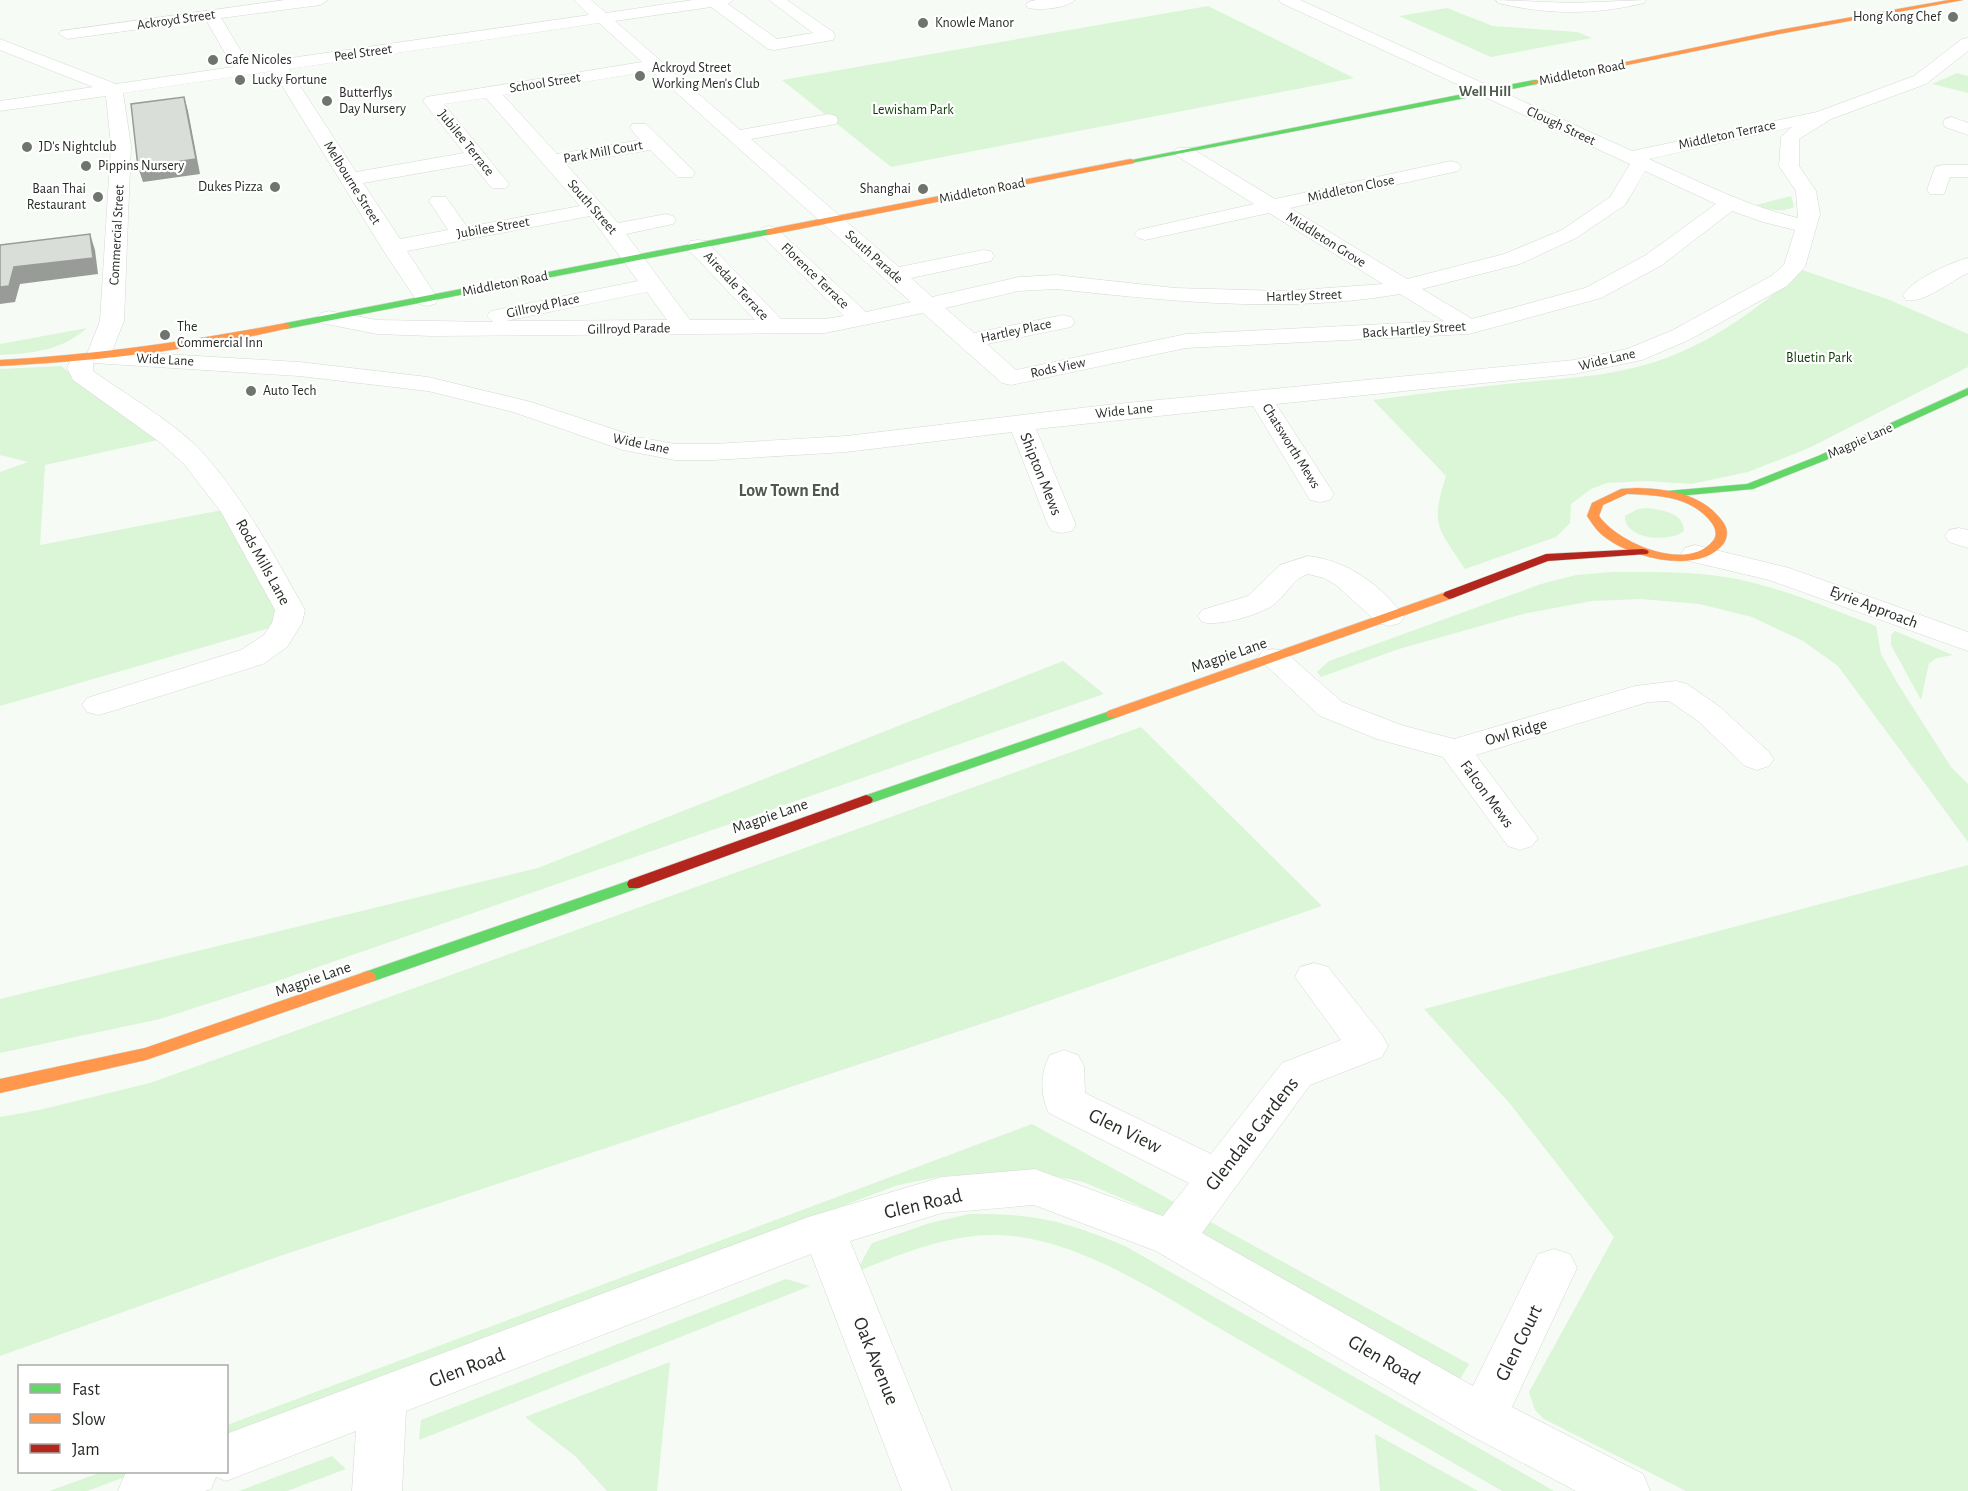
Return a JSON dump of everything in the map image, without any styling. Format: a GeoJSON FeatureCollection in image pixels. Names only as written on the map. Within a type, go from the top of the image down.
{"type":"FeatureCollection","features":[{"type":"Feature","properties":{"kind":"main road","name":"Middleton Road"},"geometry":{"type":"LineString","coordinates":[[0,363],[90,358],[164,348],[328,318],[1184,152],[1779,32],[1960,0]]}},
{"type":"Feature","properties":{"kind":"main road","name":"Magpie Lane"},"geometry":{"type":"LineString","coordinates":[[1667,494],[1749,487],[1822,458],[1968,391]]}},
{"type":"Feature","properties":{"kind":"main road","name":"Magpie Lane"},"geometry":{"type":"LineString","coordinates":[[1695,554],[1715,546],[1723,516],[1749,487]]}},
{"type":"Feature","properties":{"kind":"main road"},"geometry":{"type":"LineString","coordinates":[[1695,554],[1668,556],[1643,552],[1608,537],[1589,520],[1598,503],[1614,494],[1639,490],[1667,494],[1695,503],[1723,516]]}},
{"type":"Feature","properties":{"kind":"main road","name":"Magpie Lane"},"geometry":{"type":"LineString","coordinates":[[1546,558],[1562,544]]}},
{"type":"Feature","properties":{"kind":"main road","name":"Magpie Lane"},"geometry":{"type":"LineString","coordinates":[[0,1086],[146,1054],[566,909],[738,845],[1389,617],[1546,558],[1643,552]]}},
{"type":"Feature","properties":{"kind":"street","name":"Ackroyd Street"},"geometry":{"type":"LineString","coordinates":[[67,34],[320,0]]}},
{"type":"Feature","properties":{"kind":"street","name":"South Parade"},"geometry":{"type":"LineString","coordinates":[[582,0],[1011,378]]}},
{"type":"Feature","properties":{"kind":"street"},"geometry":{"type":"LineString","coordinates":[[720,1],[774,45],[827,36],[777,0]]}},
{"type":"Feature","properties":{"kind":"street","name":"Clough Street"},"geometry":{"type":"LineString","coordinates":[[1287,0],[1730,203],[1770,218],[1806,225]]}},
{"type":"Feature","properties":{"kind":"street"},"geometry":{"type":"LineString","coordinates":[[1504,0],[1523,5],[1558,9],[1589,9],[1638,0]]}},
{"type":"Feature","properties":{"kind":"street","name":"Peel Street"},"geometry":{"type":"LineString","coordinates":[[0,106],[720,1]]}},
{"type":"Feature","properties":{"kind":"street"},"geometry":{"type":"LineString","coordinates":[[117,11],[125,27]]}},
{"type":"Feature","properties":{"kind":"street"},"geometry":{"type":"LineString","coordinates":[[211,15],[218,31],[244,70]]}},
{"type":"Feature","properties":{"kind":"street","name":"Wide Lane"},"geometry":{"type":"LineString","coordinates":[[90,358],[275,367],[429,384],[512,404],[632,444],[675,452],[747,451],[846,444],[1106,413],[1574,367],[1634,355],[1681,335],[1779,281],[1794,267],[1810,214],[1806,191],[1789,166],[1790,136],[1825,115],[1920,80],[1968,43]]}},
{"type":"Feature","properties":{"kind":"street"},"geometry":{"type":"LineString","coordinates":[[0,44],[114,89]]}},
{"type":"Feature","properties":{"kind":"street","name":"Melbourne Street"},"geometry":{"type":"LineString","coordinates":[[278,65],[427,299]]}},
{"type":"Feature","properties":{"kind":"street","name":"School Street"},"geometry":{"type":"LineString","coordinates":[[432,101],[657,65]]}},
{"type":"Feature","properties":{"kind":"street","name":"Commercial Street"},"geometry":{"type":"LineString","coordinates":[[90,358],[112,321],[121,146],[114,89]]}},
{"type":"Feature","properties":{"kind":"street","name":"South Street"},"geometry":{"type":"LineString","coordinates":[[490,92],[595,209],[635,258],[684,328]]}},
{"type":"Feature","properties":{"kind":"street","name":"Jubilee Terrace"},"geometry":{"type":"LineString","coordinates":[[432,101],[513,199]]}},
{"type":"Feature","properties":{"kind":"street","name":"Middleton Terrace"},"geometry":{"type":"LineString","coordinates":[[1635,159],[1825,115]]}},
{"type":"Feature","properties":{"kind":"street"},"geometry":{"type":"LineString","coordinates":[[737,136],[829,120]]}},
{"type":"Feature","properties":{"kind":"street","name":"Park Mill Court"},"geometry":{"type":"LineString","coordinates":[[635,124],[685,173]]}},
{"type":"Feature","properties":{"kind":"street","name":"Park Mill Court"},"geometry":{"type":"LineString","coordinates":[[552,161],[655,143]]}},
{"type":"Feature","properties":{"kind":"street","name":"Middleton Grove"},"geometry":{"type":"LineString","coordinates":[[1184,152],[1469,327]]}},
{"type":"Feature","properties":{"kind":"street"},"geometry":{"type":"LineString","coordinates":[[349,179],[477,157]]}},
{"type":"Feature","properties":{"kind":"street","name":"Hartley Street"},"geometry":{"type":"LineString","coordinates":[[928,305],[1019,284],[1046,283],[1175,295],[1285,298],[1369,293],[1403,287],[1512,259],[1569,234],[1618,201],[1635,159]]}},
{"type":"Feature","properties":{"kind":"street","name":"Middleton Close"},"geometry":{"type":"LineString","coordinates":[[1145,234],[1451,167]]}},
{"type":"Feature","properties":{"kind":"street"},"geometry":{"type":"LineString","coordinates":[[414,168],[461,234]]}},
{"type":"Feature","properties":{"kind":"street"},"geometry":{"type":"LineString","coordinates":[[1937,190],[1942,171],[1968,171]]}},
{"type":"Feature","properties":{"kind":"street","name":"Jubilee Street"},"geometry":{"type":"LineString","coordinates":[[392,247],[461,234],[513,199],[595,209]]}},
{"type":"Feature","properties":{"kind":"street","name":"Back Hartley Street"},"geometry":{"type":"LineString","coordinates":[[1105,358],[1186,341],[1469,327],[1593,293],[1654,260],[1730,203]]}},
{"type":"Feature","properties":{"kind":"street"},"geometry":{"type":"LineString","coordinates":[[613,231],[666,220]]}},
{"type":"Feature","properties":{"kind":"street","name":"Florence Terrace"},"geometry":{"type":"LineString","coordinates":[[769,232],[861,320]]}},
{"type":"Feature","properties":{"kind":"street","name":"Airedale Terrace"},"geometry":{"type":"LineString","coordinates":[[698,246],[775,327]]}},
{"type":"Feature","properties":{"kind":"street"},"geometry":{"type":"LineString","coordinates":[[894,275],[984,256]]}},
{"type":"Feature","properties":{"kind":"street"},"geometry":{"type":"LineString","coordinates":[[1914,295],[1963,272]]}},
{"type":"Feature","properties":{"kind":"street","name":"Gillroyd Place"},"geometry":{"type":"LineString","coordinates":[[432,329],[654,284]]}},
{"type":"Feature","properties":{"kind":"street","name":"Gillroyd Parade"},"geometry":{"type":"LineString","coordinates":[[328,318],[377,327],[432,329],[825,326],[928,305]]}},
{"type":"Feature","properties":{"kind":"street","name":"Hartley Place"},"geometry":{"type":"LineString","coordinates":[[968,341],[1063,322]]}},
{"type":"Feature","properties":{"kind":"street","name":"Rods Mills Lane"},"geometry":{"type":"LineString","coordinates":[[90,358],[79,368],[82,375],[170,438],[193,458],[233,508],[290,610],[287,623],[276,641],[252,657],[98,705]]}},
{"type":"Feature","properties":{"kind":"street","name":"Rods View"},"geometry":{"type":"LineString","coordinates":[[1011,378],[1105,358]]}},
{"type":"Feature","properties":{"kind":"street","name":"Chatsworth Mews"},"geometry":{"type":"LineString","coordinates":[[1261,399],[1320,494]]}},
{"type":"Feature","properties":{"kind":"street","name":"Shipton Mews"},"geometry":{"type":"LineString","coordinates":[[1021,423],[1062,525]]}},
{"type":"Feature","properties":{"kind":"street","name":"Eyrie Approach"},"geometry":{"type":"LineString","coordinates":[[1723,516],[1779,574]]}},
{"type":"Feature","properties":{"kind":"street","name":"Eyrie Approach"},"geometry":{"type":"LineString","coordinates":[[1695,554],[1779,574],[1968,642]]}},
{"type":"Feature","properties":{"kind":"street"},"geometry":{"type":"LineString","coordinates":[[1213,616],[1260,601],[1294,568],[1307,565],[1324,566],[1353,583],[1389,617]]}},
{"type":"Feature","properties":{"kind":"street"},"geometry":{"type":"LineString","coordinates":[[1273,657],[1330,710],[1389,732],[1455,750]]}},
{"type":"Feature","properties":{"kind":"street","name":"Owl Ridge"},"geometry":{"type":"LineString","coordinates":[[1455,750],[1646,693],[1676,691],[1709,714],[1757,759]]}},
{"type":"Feature","properties":{"kind":"street","name":"Falcon Mews"},"geometry":{"type":"LineString","coordinates":[[1455,750],[1520,838]]}},
{"type":"Feature","properties":{"kind":"street","name":"Glendale Gardens"},"geometry":{"type":"LineString","coordinates":[[1172,1238],[1296,1074],[1368,1046],[1314,977]]}},
{"type":"Feature","properties":{"kind":"street","name":"Glen View"},"geometry":{"type":"LineString","coordinates":[[1064,1066],[1064,1102],[1218,1177]]}},
{"type":"Feature","properties":{"kind":"street","name":"Glen Road"},"geometry":{"type":"LineString","coordinates":[[228,1457],[824,1230],[942,1195],[1035,1187],[1172,1238],[1483,1417],[1625,1491]]}},
{"type":"Feature","properties":{"kind":"street","name":"Oak Avenue"},"geometry":{"type":"LineString","coordinates":[[824,1230],[927,1491]]}},
{"type":"Feature","properties":{"kind":"street","name":"Glen Court"},"geometry":{"type":"LineString","coordinates":[[1483,1417],[1554,1268]]}},
{"type":"Feature","properties":{"kind":"street"},"geometry":{"type":"LineString","coordinates":[[377,1491],[383,1400]]}},
{"type":"Feature","properties":{"kind":"street"},"geometry":{"type":"LineString","coordinates":[[142,1491],[190,1473]]}},
{"type":"Feature","properties":{"kind":"green space","name":"Lewisham Park"},"geometry":{"type":"Polygon","coordinates":[[[1208,6],[1354,78],[891,167],[782,80],[1208,6]]]}},
{"type":"Feature","properties":{"kind":"green space"},"geometry":{"type":"Polygon","coordinates":[[[1447,8],[1493,26],[1577,32],[1592,38],[1491,57],[1399,16],[1447,8]]]}},
{"type":"Feature","properties":{"kind":"green space"},"geometry":{"type":"Polygon","coordinates":[[[1957,73],[1968,76],[1968,93],[1932,84],[1957,73]]]}},
{"type":"Feature","properties":{"kind":"green space"},"geometry":{"type":"Polygon","coordinates":[[[1791,196],[1794,207],[1789,209],[1775,210],[1756,205],[1791,196]]]}},
{"type":"Feature","properties":{"kind":"green space","name":"Bluetin Park"},"geometry":{"type":"Polygon","coordinates":[[[1802,270],[1890,300],[1968,334],[1968,367],[1809,448],[1748,472],[1691,484],[1647,481],[1607,483],[1591,489],[1571,504],[1570,523],[1556,537],[1465,569],[1439,526],[1438,506],[1446,476],[1373,400],[1588,376],[1648,364],[1690,348],[1730,326],[1802,270]]]}},
{"type":"Feature","properties":{"kind":"green space"},"geometry":{"type":"Polygon","coordinates":[[[87,328],[57,346],[35,352],[0,355],[0,344],[87,328]]]}},
{"type":"Feature","properties":{"kind":"green space"},"geometry":{"type":"Polygon","coordinates":[[[61,366],[158,440],[45,465],[40,545],[233,508],[287,623],[0,706],[0,472],[28,462],[0,455],[0,369],[61,366]]]}},
{"type":"Feature","properties":{"kind":"green space"},"geometry":{"type":"Polygon","coordinates":[[[1638,509],[1666,511],[1676,516],[1683,525],[1684,531],[1677,535],[1659,538],[1649,537],[1632,530],[1625,516],[1638,509]]]}},
{"type":"Feature","properties":{"kind":"green space"},"geometry":{"type":"Polygon","coordinates":[[[1613,572],[1691,573],[1737,579],[1790,594],[1876,626],[1881,654],[1898,684],[1951,767],[1968,784],[1968,842],[1838,666],[1803,641],[1752,617],[1699,604],[1641,599],[1592,601],[1523,614],[1399,649],[1321,677],[1317,672],[1329,661],[1541,584],[1576,575],[1613,572]]]}},
{"type":"Feature","properties":{"kind":"green space"},"geometry":{"type":"Polygon","coordinates":[[[1895,631],[1953,655],[1937,658],[1929,663],[1921,700],[1891,645],[1891,635],[1895,631]]]}},
{"type":"Feature","properties":{"kind":"green space"},"geometry":{"type":"Polygon","coordinates":[[[1063,661],[1104,694],[266,985],[160,1019],[0,1053],[0,999],[538,868],[1063,661]]]}},
{"type":"Feature","properties":{"kind":"green space"},"geometry":{"type":"Polygon","coordinates":[[[1141,727],[1322,906],[1002,1017],[277,1257],[0,1356],[0,1117],[150,1083],[1141,727]]]}},
{"type":"Feature","properties":{"kind":"green space"},"geometry":{"type":"Polygon","coordinates":[[[1968,865],[1968,1491],[1686,1491],[1544,1419],[1535,1410],[1529,1392],[1614,1237],[1511,1105],[1424,1009],[1968,865]]]}},
{"type":"Feature","properties":{"kind":"green space"},"geometry":{"type":"Polygon","coordinates":[[[1032,1124],[1469,1364],[1459,1381],[1140,1206],[1083,1182],[1031,1171],[944,1176],[898,1185],[228,1438],[228,1425],[1032,1124]]]}},
{"type":"Feature","properties":{"kind":"green space"},"geometry":{"type":"Polygon","coordinates":[[[969,1214],[1012,1215],[1049,1220],[1085,1230],[1125,1246],[1554,1491],[1502,1491],[1158,1292],[1101,1263],[1042,1241],[993,1235],[952,1239],[894,1257],[856,1272],[872,1243],[930,1223],[969,1214]]]}},
{"type":"Feature","properties":{"kind":"green space"},"geometry":{"type":"Polygon","coordinates":[[[786,1279],[810,1286],[419,1440],[421,1420],[786,1279]]]}},
{"type":"Feature","properties":{"kind":"green space"},"geometry":{"type":"Polygon","coordinates":[[[670,1362],[657,1491],[607,1491],[575,1456],[525,1417],[670,1362]]]}},
{"type":"Feature","properties":{"kind":"green space"},"geometry":{"type":"Polygon","coordinates":[[[1375,1434],[1478,1491],[1380,1491],[1375,1434]]]}},
{"type":"Feature","properties":{"kind":"green space"},"geometry":{"type":"Polygon","coordinates":[[[332,1456],[346,1469],[287,1491],[239,1491],[332,1456]]]}},
{"type":"Feature","properties":{"kind":"green space"},"geometry":{"type":"Polygon","coordinates":[[[99,1473],[136,1473],[87,1491],[49,1491],[99,1473]]]}},
{"type":"Feature","properties":{"kind":"building"},"geometry":{"type":"Polygon","coordinates":[[[184,97],[196,159],[138,167],[131,104],[184,97]]]}},
{"type":"Feature","properties":{"kind":"building"},"geometry":{"type":"Polygon","coordinates":[[[90,234],[93,258],[14,267],[9,286],[0,287],[0,245],[90,234]]]}},
{"type":"Feature","properties":{"kind":"traffic: fast"},"geometry":{"type":"LineString","coordinates":[[1131,161],[1534,82]]}},
{"type":"Feature","properties":{"kind":"traffic: fast"},"geometry":{"type":"LineString","coordinates":[[286,326],[769,232]]}},
{"type":"Feature","properties":{"kind":"traffic: fast"},"geometry":{"type":"LineString","coordinates":[[1667,494],[1749,487],[1822,458],[1968,391]]}},
{"type":"Feature","properties":{"kind":"traffic: fast"},"geometry":{"type":"LineString","coordinates":[[866,800],[1113,714]]}},
{"type":"Feature","properties":{"kind":"traffic: fast"},"geometry":{"type":"LineString","coordinates":[[368,977],[634,884]]}},
{"type":"Feature","properties":{"kind":"traffic: slow"},"geometry":{"type":"LineString","coordinates":[[1534,82],[1779,32],[1960,0]]}},
{"type":"Feature","properties":{"kind":"traffic: slow"},"geometry":{"type":"LineString","coordinates":[[769,232],[1131,161]]}},
{"type":"Feature","properties":{"kind":"traffic: slow"},"geometry":{"type":"LineString","coordinates":[[0,363],[144,350],[286,326]]}},
{"type":"Feature","properties":{"kind":"traffic: slow"},"geometry":{"type":"LineString","coordinates":[[1625,491],[1663,493],[1688,499],[1709,512],[1719,524],[1720,540],[1709,551],[1683,558],[1652,554],[1625,545],[1608,534],[1593,516],[1598,503],[1625,491]]}},
{"type":"Feature","properties":{"kind":"traffic: slow"},"geometry":{"type":"LineString","coordinates":[[1113,714],[1449,595]]}},
{"type":"Feature","properties":{"kind":"traffic: slow"},"geometry":{"type":"LineString","coordinates":[[0,1086],[146,1054],[368,977]]}},
{"type":"Feature","properties":{"kind":"traffic: jam"},"geometry":{"type":"LineString","coordinates":[[1449,595],[1546,558],[1643,552]]}},
{"type":"Feature","properties":{"kind":"traffic: jam"},"geometry":{"type":"LineString","coordinates":[[634,884],[866,800]]}},
{"type":"Feature","properties":{"kind":"place","name":"Hong Kong Chef"},"geometry":{"type":"Point","coordinates":[1953,17]}},
{"type":"Feature","properties":{"kind":"place","name":"Knowle Manor"},"geometry":{"type":"Point","coordinates":[923,23]}},
{"type":"Feature","properties":{"kind":"place","name":"Cafe Nicoles"},"geometry":{"type":"Point","coordinates":[213,60]}},
{"type":"Feature","properties":{"kind":"place","name":"Ackroyd Street Working Men's Club"},"geometry":{"type":"Point","coordinates":[640,76]}},
{"type":"Feature","properties":{"kind":"place","name":"Lucky Fortune"},"geometry":{"type":"Point","coordinates":[240,80]}},
{"type":"Feature","properties":{"kind":"place","name":"Butterflys Day Nursery"},"geometry":{"type":"Point","coordinates":[327,101]}},
{"type":"Feature","properties":{"kind":"place","name":"JD's Nightclub"},"geometry":{"type":"Point","coordinates":[27,147]}},
{"type":"Feature","properties":{"kind":"place","name":"Pippins Nursery"},"geometry":{"type":"Point","coordinates":[86,166]}},
{"type":"Feature","properties":{"kind":"place","name":"Dukes Pizza"},"geometry":{"type":"Point","coordinates":[275,187]}},
{"type":"Feature","properties":{"kind":"place","name":"Shanghai"},"geometry":{"type":"Point","coordinates":[923,189]}},
{"type":"Feature","properties":{"kind":"place","name":"Baan Thai Restaurant"},"geometry":{"type":"Point","coordinates":[98,197]}},
{"type":"Feature","properties":{"kind":"place","name":"The Commercial Inn"},"geometry":{"type":"Point","coordinates":[165,335]}},
{"type":"Feature","properties":{"kind":"place","name":"Auto Tech"},"geometry":{"type":"Point","coordinates":[251,391]}},
{"type":"Feature","properties":{"kind":"district","name":"Well Hill"},"geometry":{"type":"Point","coordinates":[1485,91]}},
{"type":"Feature","properties":{"kind":"district","name":"Low Town End"},"geometry":{"type":"Point","coordinates":[789,491]}}]}
